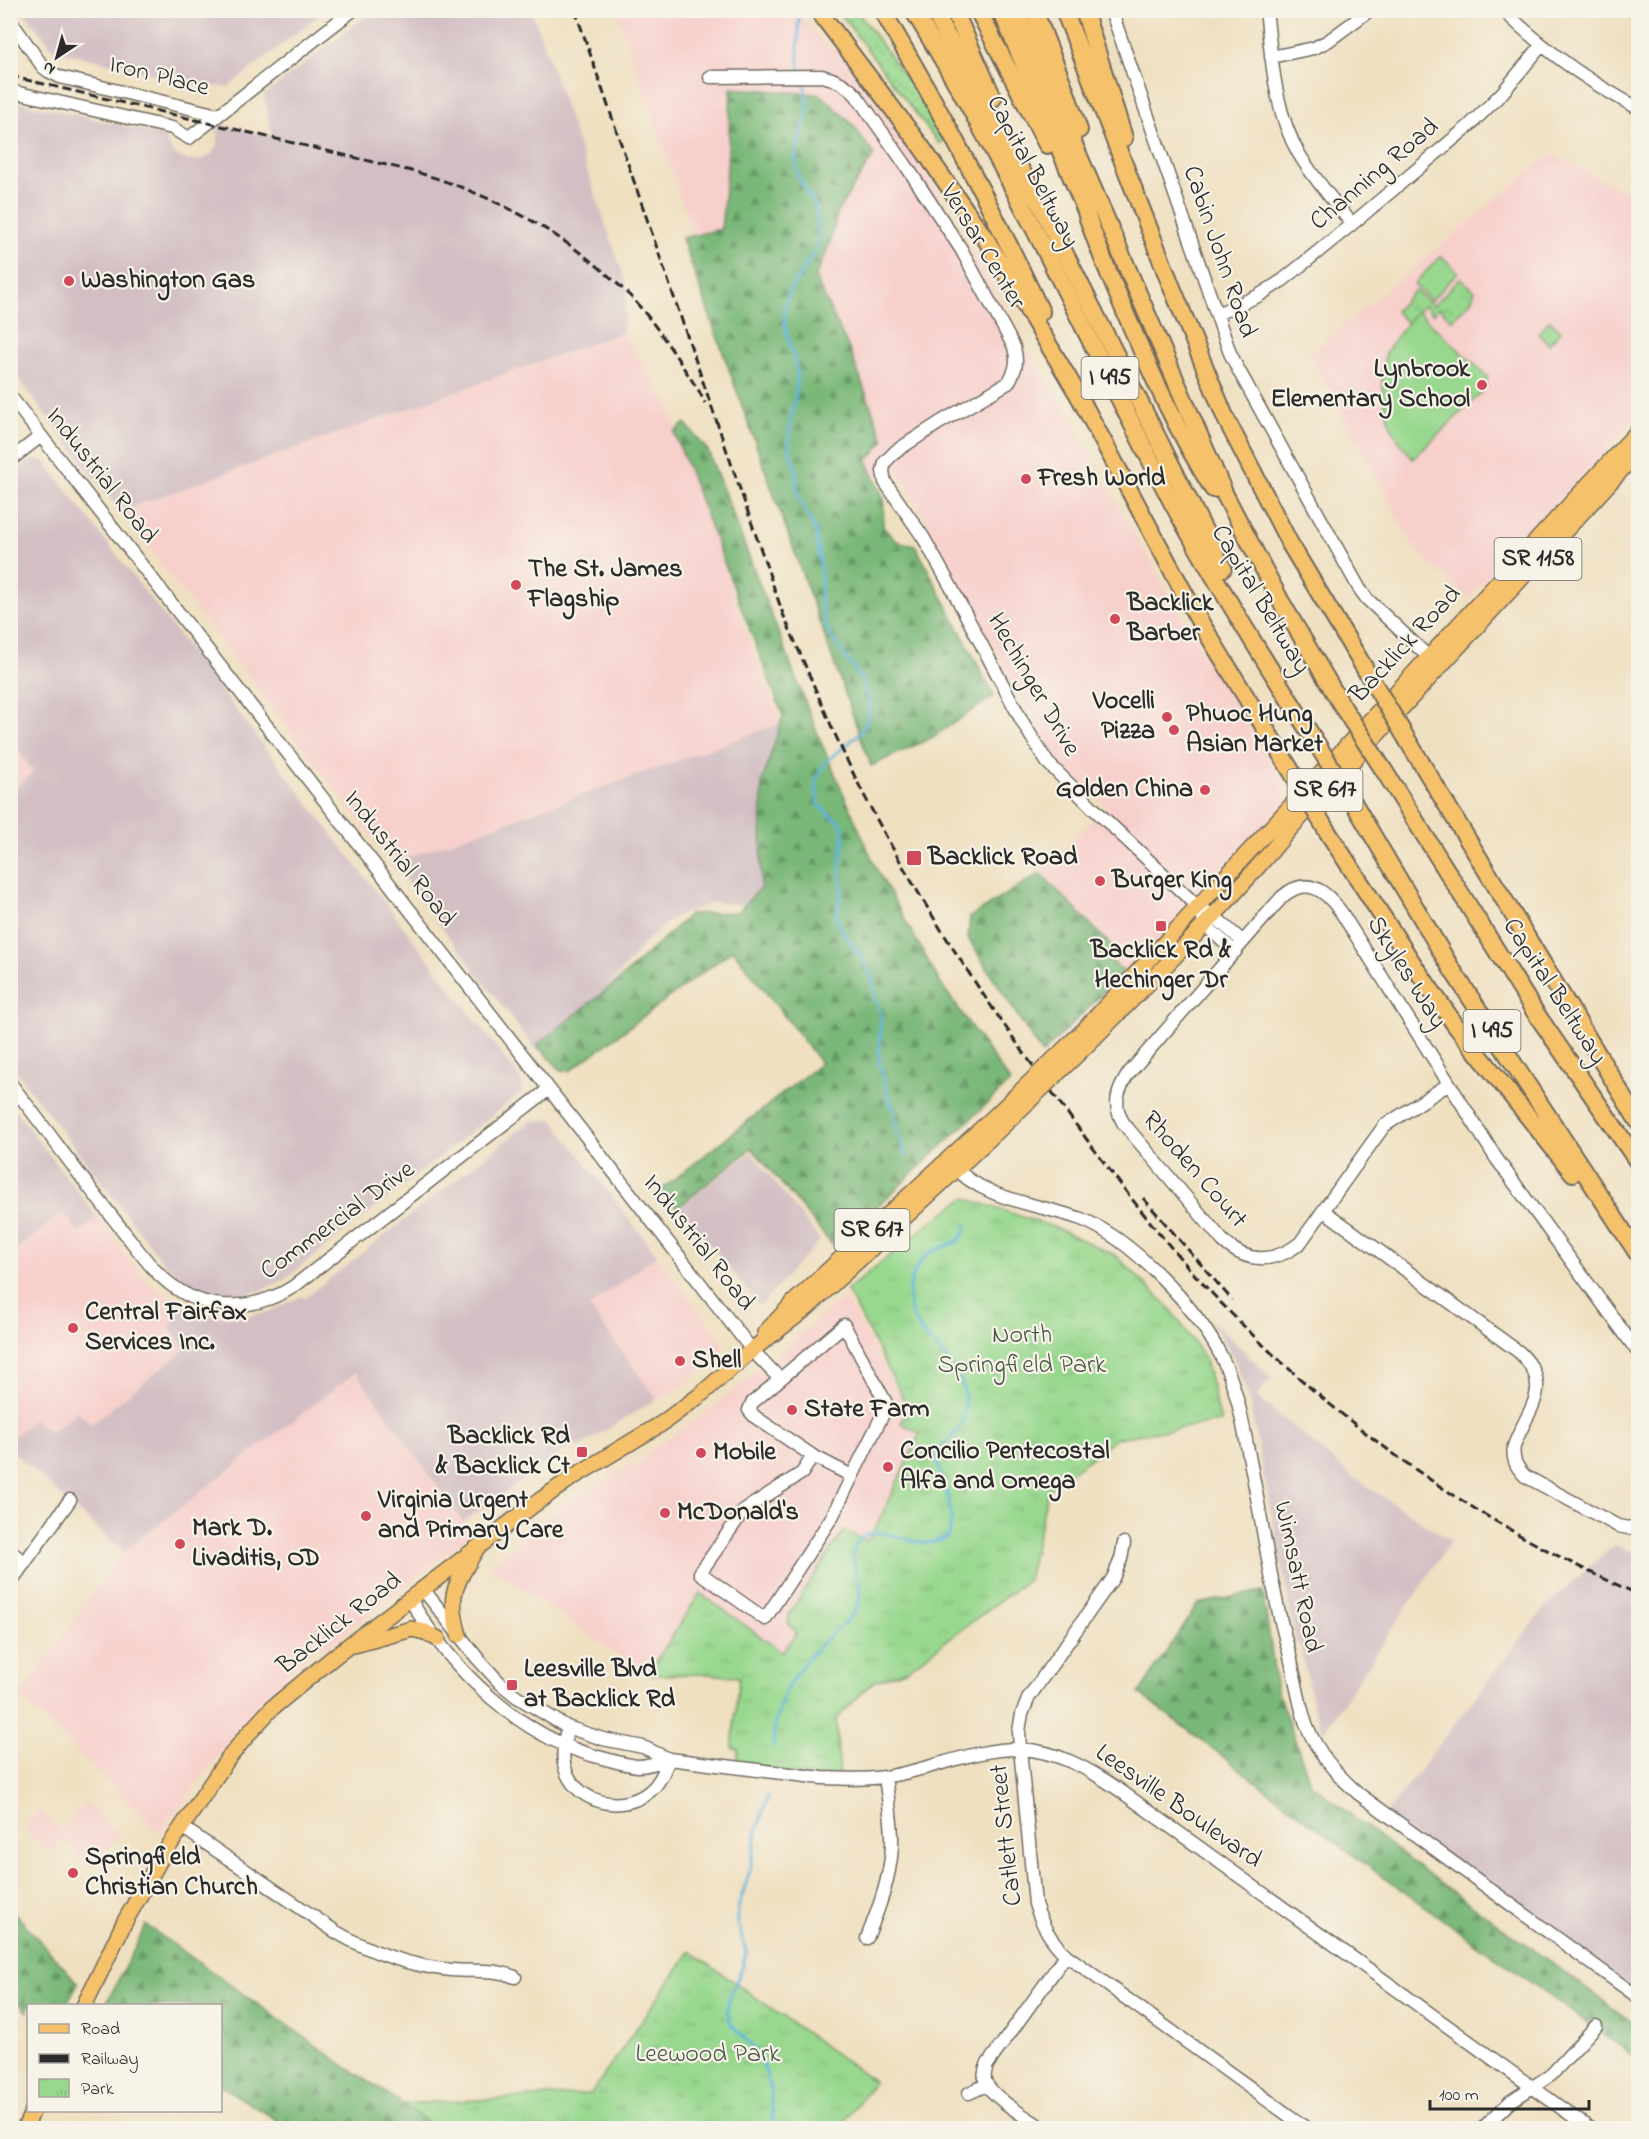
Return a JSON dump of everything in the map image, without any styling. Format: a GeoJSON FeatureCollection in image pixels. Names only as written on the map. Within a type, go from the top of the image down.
{"type":"FeatureCollection","features":[{"type":"Feature","properties":{"kind":"highway"},"geometry":{"type":"LineString","coordinates":[[818,10],[920,145],[987,241],[1080,398],[1196,615],[1327,831],[1405,953],[1456,1026],[1638,1255]]}},
{"type":"Feature","properties":{"kind":"highway"},"geometry":{"type":"LineString","coordinates":[[882,10],[936,104],[997,219],[1080,398]]}},
{"type":"Feature","properties":{"kind":"highway","name":"Capital Beltway"},"geometry":{"type":"LineString","coordinates":[[913,10],[978,123],[1051,260],[1174,505],[1244,627],[1353,802],[1451,968],[1638,1255]]}},
{"type":"Feature","properties":{"kind":"highway"},"geometry":{"type":"LineString","coordinates":[[933,10],[1042,208],[1201,527],[1315,741]]}},
{"type":"Feature","properties":{"kind":"highway"},"geometry":{"type":"LineString","coordinates":[[954,10],[1042,208]]}},
{"type":"Feature","properties":{"kind":"highway"},"geometry":{"type":"LineString","coordinates":[[978,10],[1095,239]]}},
{"type":"Feature","properties":{"kind":"highway"},"geometry":{"type":"LineString","coordinates":[[1001,10],[1085,209],[1095,239],[1149,369],[1200,468],[1280,600]]}},
{"type":"Feature","properties":{"kind":"highway","name":"Capital Beltway"},"geometry":{"type":"LineString","coordinates":[[1016,10],[1225,495],[1280,600],[1344,709],[1535,1012],[1638,1162]]}},
{"type":"Feature","properties":{"kind":"highway"},"geometry":{"type":"LineString","coordinates":[[1034,10],[1064,87],[1114,237]]}},
{"type":"Feature","properties":{"kind":"highway"},"geometry":{"type":"LineString","coordinates":[[1064,10],[1226,419],[1266,501],[1321,598],[1638,1121]]}},
{"type":"Feature","properties":{"kind":"highway"},"geometry":{"type":"LineString","coordinates":[[1084,10],[1171,285]]}},
{"type":"Feature","properties":{"kind":"main road","name":"Backlick Road"},"geometry":{"type":"LineString","coordinates":[[85,2004],[124,1923],[161,1858],[227,1760],[249,1733],[297,1686],[478,1546],[570,1479],[689,1405],[752,1350],[795,1301],[952,1166],[1210,921],[1246,882],[1433,661],[1638,431]]}},
{"type":"Feature","properties":{"kind":"main road","name":"Backlick Road"},"geometry":{"type":"LineString","coordinates":[[1086,1037],[1198,907],[1433,661],[1638,452]]}},
{"type":"Feature","properties":{"kind":"main road"},"geometry":{"type":"LineString","coordinates":[[459,1635],[453,1615],[452,1599],[458,1582],[478,1546]]}},
{"type":"Feature","properties":{"kind":"main road"},"geometry":{"type":"LineString","coordinates":[[348,1646],[412,1629],[424,1632],[438,1640]]}},
{"type":"Feature","properties":{"kind":"main road"},"geometry":{"type":"LineString","coordinates":[[25,2128],[32,2112]]}},
{"type":"Feature","properties":{"kind":"street"},"geometry":{"type":"LineString","coordinates":[[10,91],[172,129],[189,138],[353,10]]}},
{"type":"Feature","properties":{"kind":"street","name":"Cabin John Road"},"geometry":{"type":"LineString","coordinates":[[1111,10],[1239,371],[1354,581],[1367,599],[1433,661]]}},
{"type":"Feature","properties":{"kind":"street"},"geometry":{"type":"LineString","coordinates":[[1266,10],[1276,91],[1289,134],[1314,176],[1352,224]]}},
{"type":"Feature","properties":{"kind":"street"},"geometry":{"type":"LineString","coordinates":[[1271,57],[1314,48],[1328,41],[1370,10]]}},
{"type":"Feature","properties":{"kind":"street"},"geometry":{"type":"LineString","coordinates":[[1503,10],[1541,46],[1584,77],[1638,108]]}},
{"type":"Feature","properties":{"kind":"street","name":"Iron Place"},"geometry":{"type":"LineString","coordinates":[[10,20],[43,67],[60,78],[219,115]]}},
{"type":"Feature","properties":{"kind":"street","name":"Channing Road"},"geometry":{"type":"LineString","coordinates":[[1217,314],[1258,296],[1283,280],[1352,224],[1470,125],[1503,92],[1541,46]]}},
{"type":"Feature","properties":{"kind":"street","name":"Versar Center"},"geometry":{"type":"LineString","coordinates":[[710,77],[811,76],[834,78],[847,85],[905,164],[961,249],[1014,347],[1017,360],[1014,373],[1008,383],[939,423],[896,451],[885,462],[883,471],[885,482],[906,515]]}},
{"type":"Feature","properties":{"kind":"street","name":"Industrial Road"},"geometry":{"type":"LineString","coordinates":[[10,396],[752,1350],[780,1380]]}},
{"type":"Feature","properties":{"kind":"street"},"geometry":{"type":"LineString","coordinates":[[10,460],[41,436]]}},
{"type":"Feature","properties":{"kind":"street","name":"Hechinger Drive"},"geometry":{"type":"LineString","coordinates":[[906,515],[923,537],[1023,723],[1047,762],[1198,907]]}},
{"type":"Feature","properties":{"kind":"street","name":"Skyles Way"},"geometry":{"type":"LineString","coordinates":[[1239,947],[1290,890],[1307,886],[1322,892],[1341,912],[1496,1158],[1638,1352]]}},
{"type":"Feature","properties":{"kind":"street"},"geometry":{"type":"LineString","coordinates":[[1198,907],[1239,947]]}},
{"type":"Feature","properties":{"kind":"street","name":"Rhoden Court"},"geometry":{"type":"LineString","coordinates":[[1239,947],[1129,1073],[1116,1096],[1117,1111],[1124,1124],[1223,1241],[1237,1253],[1248,1257],[1274,1257],[1300,1244],[1384,1126],[1449,1084]]}},
{"type":"Feature","properties":{"kind":"street","name":"Commercial Drive"},"geometry":{"type":"LineString","coordinates":[[10,1083],[163,1278],[187,1295],[229,1306],[248,1305],[267,1300],[293,1287],[549,1089]]}},
{"type":"Feature","properties":{"kind":"street","name":"Wimsatt Road"},"geometry":{"type":"LineString","coordinates":[[952,1166],[969,1181],[995,1194],[1082,1220],[1104,1230],[1132,1248],[1182,1301],[1221,1355],[1241,1413],[1283,1634],[1302,1713],[1323,1757],[1334,1771],[1359,1794],[1638,1997]]}},
{"type":"Feature","properties":{"kind":"street"},"geometry":{"type":"LineString","coordinates":[[1324,1211],[1528,1360],[1534,1370],[1538,1388],[1514,1446],[1513,1455],[1519,1470],[1525,1476],[1618,1526],[1628,1528],[1638,1526]]}},
{"type":"Feature","properties":{"kind":"street"},"geometry":{"type":"LineString","coordinates":[[813,1456],[802,1473],[744,1510],[700,1573],[765,1619],[832,1517],[886,1408],[886,1403],[844,1324],[752,1403],[748,1410],[754,1417],[813,1456],[852,1476]]}},
{"type":"Feature","properties":{"kind":"street"},"geometry":{"type":"LineString","coordinates":[[10,1583],[70,1500]]}},
{"type":"Feature","properties":{"kind":"street","name":"Catlett Street"},"geometry":{"type":"LineString","coordinates":[[1124,1543],[1121,1559],[1113,1578],[1029,1698],[1022,1714],[1019,1731],[1020,1749],[1035,1904],[1040,1921],[1048,1935],[1066,1955],[1306,2128]]}},
{"type":"Feature","properties":{"kind":"street"},"geometry":{"type":"LineString","coordinates":[[10,1551],[25,1563]]}},
{"type":"Feature","properties":{"kind":"street","name":"Leesville Boulevard"},"geometry":{"type":"LineString","coordinates":[[423,1589],[500,1683],[516,1696],[567,1727],[603,1739],[643,1747],[669,1759],[822,1778],[885,1777],[995,1751],[1020,1749],[1038,1751],[1076,1764],[1100,1777],[1589,2128]]}},
{"type":"Feature","properties":{"kind":"street","name":"Leesville Boulevard"},"geometry":{"type":"LineString","coordinates":[[410,1599],[462,1670],[496,1702],[537,1731],[563,1746],[593,1756],[638,1766],[669,1759]]}},
{"type":"Feature","properties":{"kind":"street"},"geometry":{"type":"LineString","coordinates":[[567,1727],[563,1746],[565,1768],[572,1781],[589,1797],[610,1804],[632,1802],[647,1794],[660,1780],[669,1759]]}},
{"type":"Feature","properties":{"kind":"street"},"geometry":{"type":"LineString","coordinates":[[867,1938],[878,1910],[891,1860],[892,1832],[885,1777]]}},
{"type":"Feature","properties":{"kind":"street"},"geometry":{"type":"LineString","coordinates":[[182,1827],[336,1932],[362,1947],[421,1966],[453,1970],[490,1970],[515,1977]]}},
{"type":"Feature","properties":{"kind":"street"},"geometry":{"type":"LineString","coordinates":[[1042,2128],[986,2085],[984,2074],[987,2065],[1066,1955]]}},
{"type":"Feature","properties":{"kind":"street"},"geometry":{"type":"LineString","coordinates":[[1483,2128],[1511,2101],[1551,2075],[1596,2026]]}},
{"type":"Feature","properties":{"kind":"street"},"geometry":{"type":"LineString","coordinates":[[969,2094],[986,2085]]}},
{"type":"Feature","properties":{"kind":"shaded area"},"geometry":{"type":"Polygon","coordinates":[[[23,11],[324,11],[228,87],[201,85],[54,50],[23,11]]]}},
{"type":"Feature","properties":{"kind":"shaded area"},"geometry":{"type":"Polygon","coordinates":[[[373,11],[532,11],[628,289],[623,332],[120,511],[11,369],[11,100],[163,135],[173,153],[188,161],[201,160],[212,154],[218,143],[218,130],[224,125],[272,136],[264,95],[373,11]]]}},
{"type":"Feature","properties":{"kind":"shaded area"},"geometry":{"type":"Polygon","coordinates":[[[616,11],[795,11],[831,50],[835,46],[932,183],[1192,634],[1286,786],[1280,791],[1291,808],[1124,972],[1107,956],[1113,948],[1040,873],[1106,807],[1055,758],[895,465],[788,524],[770,457],[616,11]]]}},
{"type":"Feature","properties":{"kind":"shaded area","name":"Lynbrook Elementary School"},"geometry":{"type":"Polygon","coordinates":[[[1551,154],[1638,198],[1638,417],[1468,598],[1416,550],[1309,354],[1551,154]]]}},
{"type":"Feature","properties":{"kind":"shaded area"},"geometry":{"type":"Polygon","coordinates":[[[623,332],[668,404],[749,640],[782,723],[392,863],[120,511],[623,332]]]}},
{"type":"Feature","properties":{"kind":"shaded area"},"geometry":{"type":"Polygon","coordinates":[[[37,459],[45,462],[520,1078],[523,1091],[285,1279],[263,1290],[245,1294],[207,1290],[185,1281],[163,1262],[11,1065],[11,791],[34,772],[11,741],[10,475],[28,462],[37,459]]]}},
{"type":"Feature","properties":{"kind":"shaded area"},"geometry":{"type":"Polygon","coordinates":[[[782,723],[761,907],[714,902],[674,917],[645,942],[589,1011],[538,1052],[392,863],[782,723]]]}},
{"type":"Feature","properties":{"kind":"shaded area"},"geometry":{"type":"Polygon","coordinates":[[[11,741],[35,773],[11,791],[11,741]]]}},
{"type":"Feature","properties":{"kind":"shaded area"},"geometry":{"type":"Polygon","coordinates":[[[11,1105],[98,1218],[79,1232],[63,1213],[11,1253],[11,1105]]]}},
{"type":"Feature","properties":{"kind":"shaded area"},"geometry":{"type":"Polygon","coordinates":[[[552,1119],[657,1255],[589,1307],[657,1399],[578,1447],[574,1443],[463,1522],[356,1372],[123,1552],[11,1450],[11,1440],[34,1419],[50,1432],[78,1411],[92,1424],[185,1349],[170,1328],[181,1305],[212,1316],[240,1317],[268,1312],[302,1296],[305,1298],[531,1121],[552,1119]]]}},
{"type":"Feature","properties":{"kind":"shaded area"},"geometry":{"type":"Polygon","coordinates":[[[751,1152],[820,1240],[760,1306],[680,1207],[751,1152]]]}},
{"type":"Feature","properties":{"kind":"shaded area"},"geometry":{"type":"Polygon","coordinates":[[[63,1213],[79,1231],[98,1218],[148,1282],[181,1305],[170,1328],[186,1349],[92,1424],[50,1432],[34,1419],[11,1440],[11,1253],[63,1213]]]}},
{"type":"Feature","properties":{"kind":"shaded area"},"geometry":{"type":"Polygon","coordinates":[[[657,1255],[723,1343],[721,1351],[689,1380],[658,1401],[589,1307],[657,1255]]]}},
{"type":"Feature","properties":{"kind":"shaded area"},"geometry":{"type":"Polygon","coordinates":[[[845,1297],[949,1483],[789,1657],[700,1593],[647,1675],[490,1566],[574,1497],[650,1455],[648,1453],[714,1407],[845,1297]]]}},
{"type":"Feature","properties":{"kind":"shaded area"},"geometry":{"type":"Polygon","coordinates":[[[1208,1317],[1272,1378],[1256,1396],[1353,1477],[1451,1541],[1323,1733],[1312,1703],[1300,1642],[1297,1646],[1248,1394],[1233,1356],[1208,1317]]]}},
{"type":"Feature","properties":{"kind":"shaded area"},"geometry":{"type":"Polygon","coordinates":[[[356,1372],[471,1534],[326,1648],[320,1643],[286,1673],[290,1677],[239,1728],[160,1833],[20,1696],[123,1552],[356,1372]]]}},
{"type":"Feature","properties":{"kind":"shaded area"},"geometry":{"type":"Polygon","coordinates":[[[1614,1545],[1638,1553],[1638,2007],[1386,1814],[1544,1608],[1614,1545]]]}},
{"type":"Feature","properties":{"kind":"shaded area"},"geometry":{"type":"Polygon","coordinates":[[[86,1803],[120,1835],[90,1866],[62,1839],[49,1853],[23,1828],[40,1810],[61,1830],[86,1803]]]}},
{"type":"Feature","properties":{"kind":"green space"},"geometry":{"type":"Polygon","coordinates":[[[838,11],[857,11],[915,90],[944,140],[939,144],[838,11]]]}},
{"type":"Feature","properties":{"kind":"green space"},"geometry":{"type":"Polygon","coordinates":[[[731,88],[820,94],[853,125],[874,155],[838,210],[830,243],[815,277],[850,351],[884,441],[867,461],[884,499],[883,527],[896,541],[915,545],[994,696],[931,738],[871,766],[682,238],[721,229],[731,88]]]}},
{"type":"Feature","properties":{"kind":"green space"},"geometry":{"type":"Polygon","coordinates":[[[1441,256],[1458,272],[1431,301],[1414,284],[1441,256]]]}},
{"type":"Feature","properties":{"kind":"green space"},"geometry":{"type":"Polygon","coordinates":[[[1460,278],[1475,291],[1471,301],[1452,320],[1439,308],[1433,314],[1424,305],[1407,323],[1395,311],[1415,290],[1433,306],[1460,278]]]}},
{"type":"Feature","properties":{"kind":"green space"},"geometry":{"type":"Polygon","coordinates":[[[1417,311],[1487,376],[1487,387],[1413,459],[1399,441],[1389,421],[1382,382],[1385,358],[1389,348],[1417,311]]]}},
{"type":"Feature","properties":{"kind":"green space"},"geometry":{"type":"Polygon","coordinates":[[[1550,320],[1561,331],[1549,344],[1538,333],[1550,320]]]}},
{"type":"Feature","properties":{"kind":"green space"},"geometry":{"type":"Polygon","coordinates":[[[685,423],[708,451],[820,740],[876,868],[941,984],[1010,1082],[834,1247],[752,1148],[677,1208],[661,1190],[821,1063],[733,950],[570,1071],[561,1070],[537,1045],[619,980],[690,914],[738,912],[761,887],[762,782],[783,716],[674,432],[685,423]]]}},
{"type":"Feature","properties":{"kind":"green space"},"geometry":{"type":"Polygon","coordinates":[[[1040,873],[1114,948],[1107,957],[1124,972],[1042,1054],[968,938],[970,917],[1040,873]]]}},
{"type":"Feature","properties":{"kind":"green space","name":"North Springfield Park"},"geometry":{"type":"Polygon","coordinates":[[[965,1198],[1056,1228],[1115,1255],[1169,1307],[1204,1357],[1221,1422],[1117,1438],[1048,1490],[1028,1580],[905,1671],[873,1682],[836,1719],[840,1779],[737,1768],[738,1749],[732,1748],[739,1677],[707,1674],[647,1675],[700,1593],[782,1652],[797,1633],[788,1624],[789,1614],[844,1530],[867,1541],[876,1527],[920,1433],[901,1423],[908,1408],[847,1290],[927,1225],[965,1198]]]}},
{"type":"Feature","properties":{"kind":"green space"},"geometry":{"type":"Polygon","coordinates":[[[1263,1591],[1277,1691],[1311,1784],[1403,1855],[1638,2026],[1638,2059],[1365,1864],[1139,1693],[1198,1604],[1263,1591]]]}},
{"type":"Feature","properties":{"kind":"green space"},"geometry":{"type":"Polygon","coordinates":[[[11,1909],[78,1983],[67,2004],[27,2004],[27,2011],[11,1996],[11,1909]]]}},
{"type":"Feature","properties":{"kind":"green space"},"geometry":{"type":"Polygon","coordinates":[[[146,1925],[349,2069],[440,2128],[290,2128],[222,2087],[222,2004],[106,2004],[146,1925]]]}},
{"type":"Feature","properties":{"kind":"green space","name":"Leewood Park"},"geometry":{"type":"Polygon","coordinates":[[[690,1951],[874,2081],[840,2128],[437,2128],[403,2104],[591,2094],[690,1951]]]}},
{"type":"Feature","properties":{"kind":"waterway"},"geometry":{"type":"LineString","coordinates":[[799,14],[798,58],[801,72]]}},
{"type":"Feature","properties":{"kind":"waterway"},"geometry":{"type":"LineString","coordinates":[[803,79],[808,112],[798,143],[796,166],[800,180],[815,206],[818,235],[815,250],[794,284],[785,310],[784,320],[797,374],[789,440],[790,450],[796,468],[799,498],[816,535],[823,616],[832,638],[858,674],[867,694],[869,707],[867,720],[862,730],[825,763],[819,774],[816,795],[823,810],[842,824],[844,835],[840,863],[842,889],[836,917],[846,937],[868,969],[873,983],[875,998],[881,1013],[879,1063],[895,1114],[898,1135],[907,1157]]}},
{"type":"Feature","properties":{"kind":"waterway"},"geometry":{"type":"LineString","coordinates":[[773,1748],[778,1714],[788,1686],[805,1661],[848,1620],[858,1604],[860,1590],[853,1556],[858,1541],[866,1535],[875,1533],[885,1533],[928,1543],[939,1541],[949,1535],[950,1508],[938,1457],[942,1446],[961,1425],[965,1410],[965,1396],[955,1370],[915,1322],[909,1292],[913,1275],[922,1260],[932,1252],[961,1238],[966,1225]]}},
{"type":"Feature","properties":{"kind":"waterway"},"geometry":{"type":"LineString","coordinates":[[768,1796],[757,1830],[750,1871],[738,1908],[738,1923],[746,1952],[743,1966],[729,1998],[727,2012],[731,2024],[757,2052],[765,2070],[770,2088],[774,2128]]}},
{"type":"Feature","properties":{"kind":"railway"},"geometry":{"type":"LineString","coordinates":[[575,10],[783,614],[841,748],[881,827],[922,899],[989,1003],[1091,1145],[1167,1242],[1235,1317],[1286,1366],[1339,1412],[1395,1455],[1453,1495],[1513,1531],[1638,1594]]}},
{"type":"Feature","properties":{"kind":"railway"},"geometry":{"type":"LineString","coordinates":[[10,76],[416,172],[505,206],[559,238],[584,256],[632,298],[667,343],[705,403]]}},
{"type":"Feature","properties":{"kind":"railway"},"geometry":{"type":"LineString","coordinates":[[1143,1198],[1232,1300]]}},
{"type":"Feature","properties":{"kind":"place","name":"Washington Gas"},"geometry":{"type":"Point","coordinates":[69,281]}},
{"type":"Feature","properties":{"kind":"place","name":"Lynbrook Elementary School"},"geometry":{"type":"Point","coordinates":[1482,385]}},
{"type":"Feature","properties":{"kind":"place","name":"Fresh World"},"geometry":{"type":"Point","coordinates":[1026,479]}},
{"type":"Feature","properties":{"kind":"place","name":"The St. James Flagship"},"geometry":{"type":"Point","coordinates":[516,585]}},
{"type":"Feature","properties":{"kind":"place","name":"Backlick Barber"},"geometry":{"type":"Point","coordinates":[1115,619]}},
{"type":"Feature","properties":{"kind":"place","name":"Vocelli Pizza"},"geometry":{"type":"Point","coordinates":[1167,717]}},
{"type":"Feature","properties":{"kind":"place","name":"Phuoc Hung Asian Market"},"geometry":{"type":"Point","coordinates":[1174,730]}},
{"type":"Feature","properties":{"kind":"place","name":"Golden China"},"geometry":{"type":"Point","coordinates":[1205,790]}},
{"type":"Feature","properties":{"kind":"place","name":"Backlick Road"},"geometry":{"type":"Point","coordinates":[914,858]}},
{"type":"Feature","properties":{"kind":"place","name":"Burger King"},"geometry":{"type":"Point","coordinates":[1100,881]}},
{"type":"Feature","properties":{"kind":"place","name":"Backlick Rd & Hechinger Dr"},"geometry":{"type":"Point","coordinates":[1161,926]}},
{"type":"Feature","properties":{"kind":"place","name":"Central Fairfax Services Inc."},"geometry":{"type":"Point","coordinates":[73,1328]}},
{"type":"Feature","properties":{"kind":"place","name":"Shell"},"geometry":{"type":"Point","coordinates":[680,1361]}},
{"type":"Feature","properties":{"kind":"place","name":"State Farm"},"geometry":{"type":"Point","coordinates":[792,1410]}},
{"type":"Feature","properties":{"kind":"place","name":"Backlick Rd & Backlick Ct"},"geometry":{"type":"Point","coordinates":[582,1452]}},
{"type":"Feature","properties":{"kind":"place","name":"Mobile"},"geometry":{"type":"Point","coordinates":[701,1453]}},
{"type":"Feature","properties":{"kind":"place","name":"Concilio Pentecostal Alfa and Omega"},"geometry":{"type":"Point","coordinates":[888,1467]}},
{"type":"Feature","properties":{"kind":"place","name":"McDonald's"},"geometry":{"type":"Point","coordinates":[665,1513]}},
{"type":"Feature","properties":{"kind":"place","name":"Virginia Urgent and Primary Care"},"geometry":{"type":"Point","coordinates":[366,1516]}},
{"type":"Feature","properties":{"kind":"place","name":"Mark D. Livaditis, OD"},"geometry":{"type":"Point","coordinates":[180,1544]}},
{"type":"Feature","properties":{"kind":"place","name":"Leesville Blvd at Backlick Rd"},"geometry":{"type":"Point","coordinates":[512,1685]}},
{"type":"Feature","properties":{"kind":"place","name":"Springfield Christian Church"},"geometry":{"type":"Point","coordinates":[73,1873]}}]}
